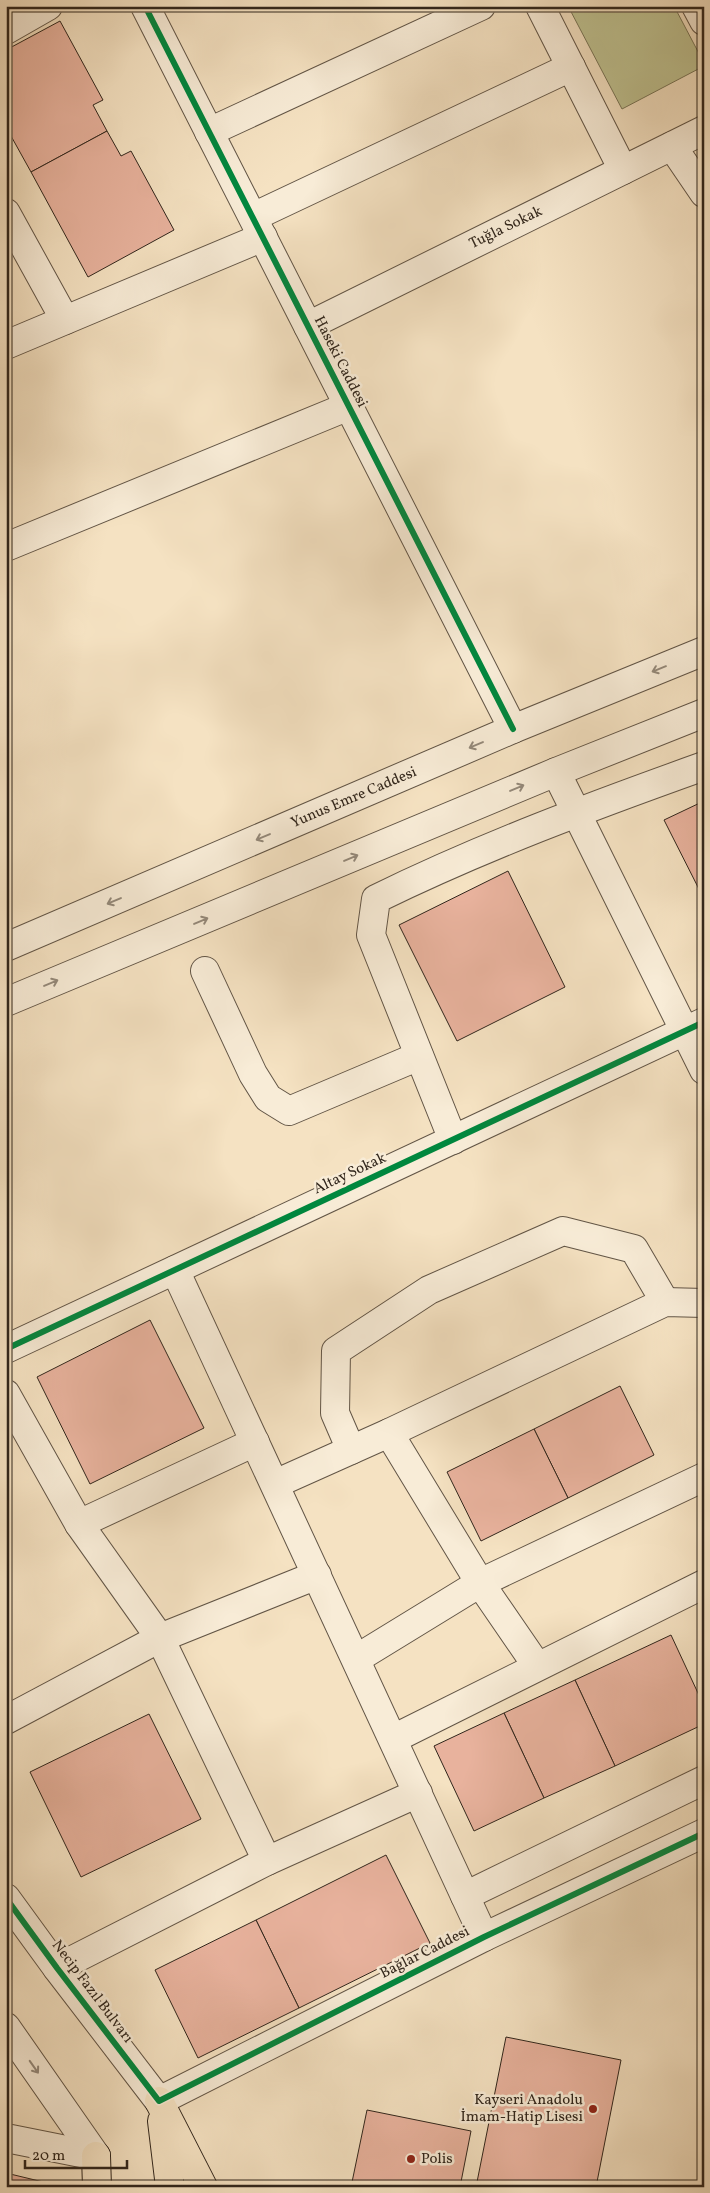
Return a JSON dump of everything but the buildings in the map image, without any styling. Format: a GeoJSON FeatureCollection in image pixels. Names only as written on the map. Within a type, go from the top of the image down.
{"type":"FeatureCollection","features":[{"type":"Feature","properties":{"kind":"highway"},"geometry":{"type":"LineString","coordinates":[[160,2101],[170,2187]]}},
{"type":"Feature","properties":{"kind":"highway"},"geometry":{"type":"LineString","coordinates":[[160,2101],[203,2187]]}},
{"type":"Feature","properties":{"kind":"highway"},"geometry":{"type":"LineString","coordinates":[[96,2156],[97,2187]]}},
{"type":"Feature","properties":{"kind":"street"},"geometry":{"type":"LineString","coordinates":[[6,30],[48,6]]}},
{"type":"Feature","properties":{"kind":"street","name":"Haseki Caddesi"},"geometry":{"type":"LineString","coordinates":[[145,6],[514,729]]}},
{"type":"Feature","properties":{"kind":"street"},"geometry":{"type":"LineString","coordinates":[[209,132],[481,6]]}},
{"type":"Feature","properties":{"kind":"street"},"geometry":{"type":"LineString","coordinates":[[540,6],[623,170]]}},
{"type":"Feature","properties":{"kind":"street"},"geometry":{"type":"LineString","coordinates":[[696,6],[704,21]]}},
{"type":"Feature","properties":{"kind":"street"},"geometry":{"type":"LineString","coordinates":[[6,345],[66,320],[258,227],[571,67]]}},
{"type":"Feature","properties":{"kind":"street","name":"Tuğla Sokak"},"geometry":{"type":"LineString","coordinates":[[308,326],[704,130]]}},
{"type":"Feature","properties":{"kind":"street"},"geometry":{"type":"LineString","coordinates":[[672,146],[704,194]]}},
{"type":"Feature","properties":{"kind":"street"},"geometry":{"type":"LineString","coordinates":[[6,213],[66,320]]}},
{"type":"Feature","properties":{"kind":"street"},"geometry":{"type":"LineString","coordinates":[[6,547],[349,406]]}},
{"type":"Feature","properties":{"kind":"street","name":"Yunus Emre Caddesi"},"geometry":{"type":"LineString","coordinates":[[6,948],[514,729],[704,651]]}},
{"type":"Feature","properties":{"kind":"street"},"geometry":{"type":"LineString","coordinates":[[6,1002],[556,772],[704,713]]}},
{"type":"Feature","properties":{"kind":"street"},"geometry":{"type":"LineString","coordinates":[[453,1140],[371,935],[376,899],[436,870],[575,812],[704,766]]}},
{"type":"Feature","properties":{"kind":"street"},"geometry":{"type":"LineString","coordinates":[[556,772],[575,812],[694,1027],[704,1070]]}},
{"type":"Feature","properties":{"kind":"street"},"geometry":{"type":"LineString","coordinates":[[205,971],[253,1074],[268,1098],[289,1111],[419,1056]]}},
{"type":"Feature","properties":{"kind":"street","name":"Altay Sokak"},"geometry":{"type":"LineString","coordinates":[[6,1349],[694,1027]]}},
{"type":"Feature","properties":{"kind":"street"},"geometry":{"type":"LineString","coordinates":[[351,1450],[335,1413],[336,1351],[429,1290],[563,1231],[634,1249],[665,1302]]}},
{"type":"Feature","properties":{"kind":"street"},"geometry":{"type":"LineString","coordinates":[[176,1270],[484,1937]]}},
{"type":"Feature","properties":{"kind":"street"},"geometry":{"type":"LineString","coordinates":[[275,1484],[389,1433],[665,1302],[704,1303]]}},
{"type":"Feature","properties":{"kind":"street"},"geometry":{"type":"LineString","coordinates":[[6,1394],[79,1524],[160,1638],[267,1861]]}},
{"type":"Feature","properties":{"kind":"street"},"geometry":{"type":"LineString","coordinates":[[389,1433],[480,1583],[537,1666]]}},
{"type":"Feature","properties":{"kind":"street"},"geometry":{"type":"LineString","coordinates":[[79,1524],[255,1442]]}},
{"type":"Feature","properties":{"kind":"street"},"geometry":{"type":"LineString","coordinates":[[356,1659],[480,1583],[704,1477]]}},
{"type":"Feature","properties":{"kind":"street"},"geometry":{"type":"LineString","coordinates":[[6,1720],[160,1638],[317,1575]]}},
{"type":"Feature","properties":{"kind":"street"},"geometry":{"type":"LineString","coordinates":[[393,1739],[704,1584]]}},
{"type":"Feature","properties":{"kind":"street"},"geometry":{"type":"LineString","coordinates":[[466,1896],[704,1780]]}},
{"type":"Feature","properties":{"kind":"street"},"geometry":{"type":"LineString","coordinates":[[57,1968],[267,1861],[418,1793]]}},
{"type":"Feature","properties":{"kind":"street","name":"Bağlar Caddesi"},"geometry":{"type":"LineString","coordinates":[[160,2101],[484,1937],[704,1833]]}},
{"type":"Feature","properties":{"kind":"street","name":"Necip Fazıl Bulvarı"},"geometry":{"type":"LineString","coordinates":[[6,1898],[57,1968],[160,2101]]}},
{"type":"Feature","properties":{"kind":"street"},"geometry":{"type":"LineString","coordinates":[[6,2027],[96,2156]]}},
{"type":"Feature","properties":{"kind":"street"},"geometry":{"type":"LineString","coordinates":[[6,2138],[96,2156]]}},
{"type":"Feature","properties":{"kind":"green space"},"geometry":{"type":"Polygon","coordinates":[[[568,6],[674,6],[704,66],[622,109],[568,6]]]}},
{"type":"Feature","properties":{"kind":"cycle path"},"geometry":{"type":"LineString","coordinates":[[145,6],[513,729]]}},
{"type":"Feature","properties":{"kind":"cycle path"},"geometry":{"type":"LineString","coordinates":[[6,1349],[704,1022]]}},
{"type":"Feature","properties":{"kind":"cycle path"},"geometry":{"type":"LineString","coordinates":[[6,1898],[159,2101],[484,1937],[704,1833]]}},
{"type":"Feature","properties":{"kind":"place","name":"Kayseri Anadolu İmam-Hatip Lisesi"},"geometry":{"type":"Point","coordinates":[593,2109]}},
{"type":"Feature","properties":{"kind":"place","name":"Polis"},"geometry":{"type":"Point","coordinates":[411,2159]}}]}
